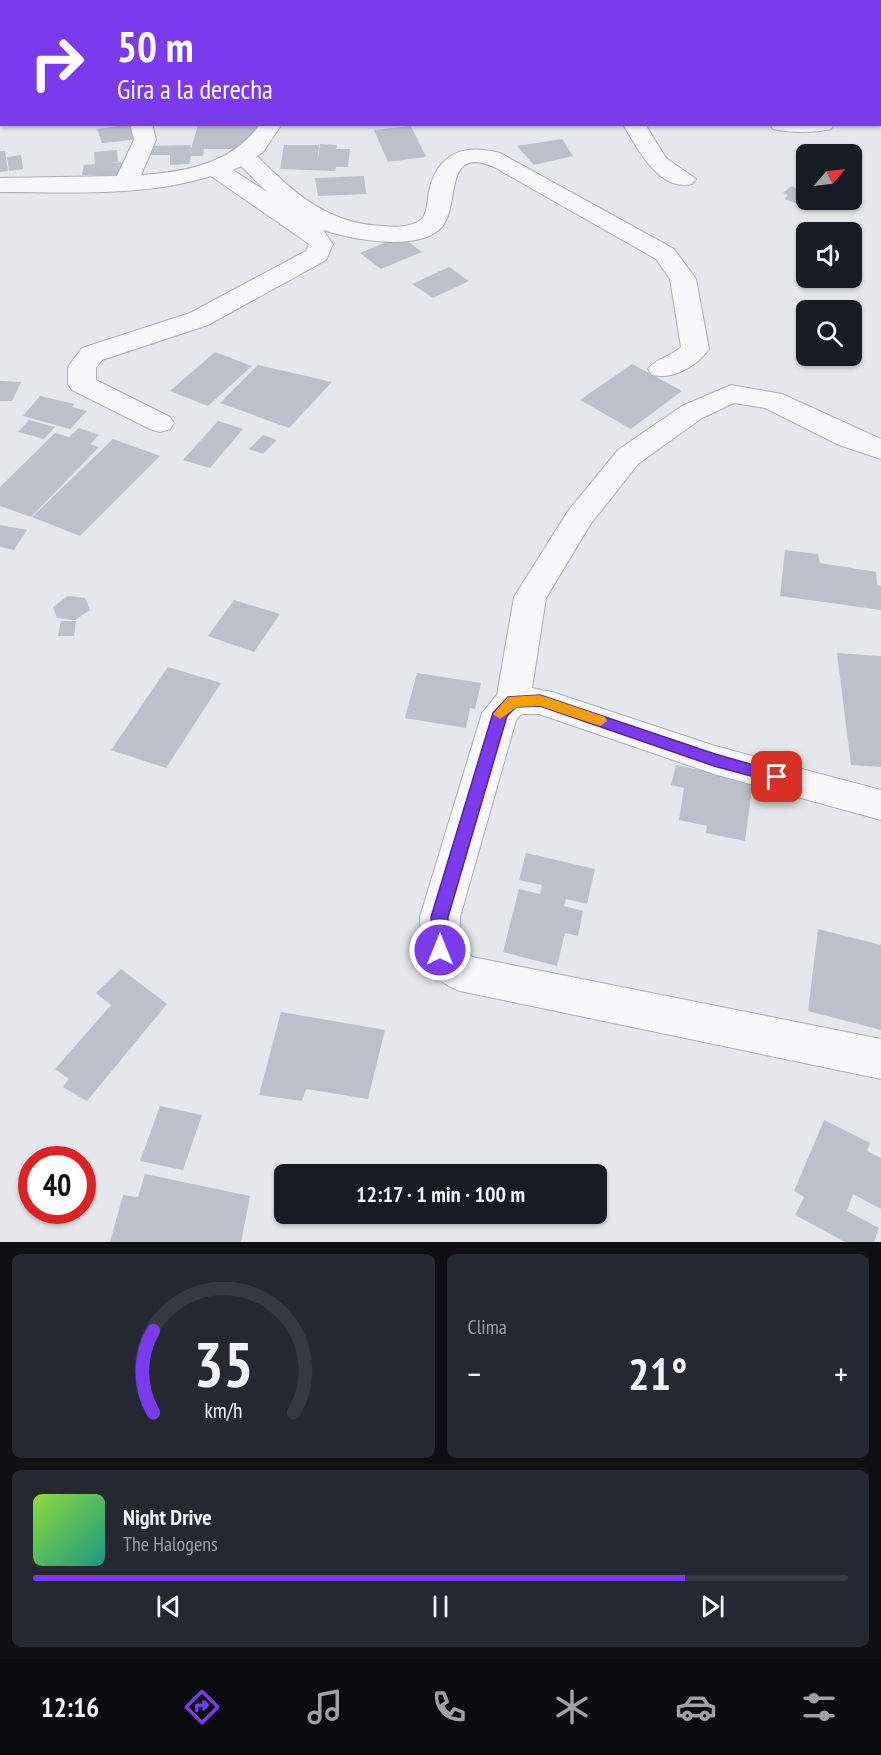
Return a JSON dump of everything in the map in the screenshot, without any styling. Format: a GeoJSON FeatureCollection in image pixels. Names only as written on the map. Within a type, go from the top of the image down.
{"type":"FeatureCollection","features":[{"type":"Feature","properties":{"kind":"street"},"geometry":{"type":"LineString","coordinates":[[126,183],[145,141],[141,126]]}},
{"type":"Feature","properties":{"kind":"street"},"geometry":{"type":"LineString","coordinates":[[0,185],[126,183],[184,177],[216,169],[244,156],[268,136],[270,126]]}},
{"type":"Feature","properties":{"kind":"street"},"geometry":{"type":"LineString","coordinates":[[635,126],[657,162],[684,178]]}},
{"type":"Feature","properties":{"kind":"street"},"geometry":{"type":"LineString","coordinates":[[244,156],[287,200],[326,224],[379,235],[417,232],[431,225],[437,215],[442,184],[450,167],[460,158],[484,153],[502,162],[665,254],[683,279],[695,349],[685,359],[662,369]]}},
{"type":"Feature","properties":{"kind":"street"},"geometry":{"type":"LineString","coordinates":[[160,423],[82,384],[82,367],[92,354],[199,319],[317,255],[321,244],[314,234],[216,169]]}},
{"type":"Feature","properties":{"kind":"street"},"geometry":{"type":"LineString","coordinates":[[881,450],[849,438],[772,400],[731,394],[692,412],[628,457],[579,518],[530,597],[513,701],[500,713],[440,917],[440,950],[460,973],[881,1059]]}},
{"type":"Feature","properties":{"kind":"street"},"geometry":{"type":"LineString","coordinates":[[513,701],[540,700],[714,760],[881,805]]}},
{"type":"Feature","properties":{"kind":"building"},"geometry":{"type":"Polygon","coordinates":[[[135,126],[139,139],[102,143],[97,129],[135,126]]]}},
{"type":"Feature","properties":{"kind":"building"},"geometry":{"type":"Polygon","coordinates":[[[198,126],[259,126],[239,149],[204,149],[203,156],[191,156],[189,164],[170,165],[170,155],[144,155],[147,146],[191,145],[190,152],[198,126]]]}},
{"type":"Feature","properties":{"kind":"building"},"geometry":{"type":"Polygon","coordinates":[[[411,126],[426,157],[388,162],[374,130],[411,126]]]}},
{"type":"Feature","properties":{"kind":"building"},"geometry":{"type":"Polygon","coordinates":[[[562,139],[573,156],[534,165],[517,146],[562,139]]]}},
{"type":"Feature","properties":{"kind":"building"},"geometry":{"type":"Polygon","coordinates":[[[320,144],[337,145],[336,149],[350,149],[348,167],[336,167],[335,171],[280,169],[284,145],[319,145],[317,164],[320,144]]]}},
{"type":"Feature","properties":{"kind":"building"},"geometry":{"type":"Polygon","coordinates":[[[117,150],[118,162],[110,163],[126,162],[121,175],[82,175],[84,165],[95,164],[94,152],[117,150]]]}},
{"type":"Feature","properties":{"kind":"building"},"geometry":{"type":"Polygon","coordinates":[[[0,151],[5,151],[8,171],[0,172],[0,151]]]}},
{"type":"Feature","properties":{"kind":"building"},"geometry":{"type":"Polygon","coordinates":[[[21,155],[23,169],[9,171],[7,157],[21,155]]]}},
{"type":"Feature","properties":{"kind":"building"},"geometry":{"type":"Polygon","coordinates":[[[364,176],[366,194],[318,196],[315,178],[364,176]]]}},
{"type":"Feature","properties":{"kind":"building"},"geometry":{"type":"Polygon","coordinates":[[[791,186],[796,188],[796,203],[784,199],[788,195],[783,193],[791,186]]]}},
{"type":"Feature","properties":{"kind":"building"},"geometry":{"type":"Polygon","coordinates":[[[401,236],[422,252],[381,269],[360,253],[401,236]]]}},
{"type":"Feature","properties":{"kind":"building"},"geometry":{"type":"Polygon","coordinates":[[[449,267],[469,281],[433,298],[412,284],[449,267]]]}},
{"type":"Feature","properties":{"kind":"building"},"geometry":{"type":"Polygon","coordinates":[[[215,352],[252,366],[208,406],[170,391],[215,352]]]}},
{"type":"Feature","properties":{"kind":"building"},"geometry":{"type":"Polygon","coordinates":[[[632,364],[682,391],[631,429],[580,400],[632,364]]]}},
{"type":"Feature","properties":{"kind":"building"},"geometry":{"type":"Polygon","coordinates":[[[258,365],[332,382],[289,428],[220,403],[258,365]]]}},
{"type":"Feature","properties":{"kind":"building"},"geometry":{"type":"Polygon","coordinates":[[[0,381],[21,382],[12,401],[0,401],[0,381]]]}},
{"type":"Feature","properties":{"kind":"building"},"geometry":{"type":"Polygon","coordinates":[[[40,396],[74,404],[72,407],[87,411],[70,429],[23,416],[40,396]]]}},
{"type":"Feature","properties":{"kind":"building"},"geometry":{"type":"Polygon","coordinates":[[[29,420],[55,427],[44,439],[18,432],[29,420]]]}},
{"type":"Feature","properties":{"kind":"building"},"geometry":{"type":"Polygon","coordinates":[[[218,421],[243,429],[210,468],[183,460],[218,421]]]}},
{"type":"Feature","properties":{"kind":"building"},"geometry":{"type":"Polygon","coordinates":[[[79,428],[99,435],[90,444],[99,447],[31,517],[0,506],[0,487],[55,433],[69,437],[79,428]]]}},
{"type":"Feature","properties":{"kind":"building"},"geometry":{"type":"Polygon","coordinates":[[[263,435],[277,440],[263,454],[249,449],[263,435]]]}},
{"type":"Feature","properties":{"kind":"building"},"geometry":{"type":"Polygon","coordinates":[[[113,439],[160,456],[80,536],[32,517],[113,439]]]}},
{"type":"Feature","properties":{"kind":"building"},"geometry":{"type":"Polygon","coordinates":[[[0,525],[27,530],[14,550],[0,547],[0,525]]]}},
{"type":"Feature","properties":{"kind":"building"},"geometry":{"type":"Polygon","coordinates":[[[785,550],[818,554],[820,563],[876,572],[877,585],[881,586],[881,610],[780,596],[785,550]]]}},
{"type":"Feature","properties":{"kind":"building"},"geometry":{"type":"Polygon","coordinates":[[[68,596],[85,598],[90,610],[75,620],[57,618],[53,607],[68,596]]]}},
{"type":"Feature","properties":{"kind":"building"},"geometry":{"type":"Polygon","coordinates":[[[234,600],[280,614],[254,652],[208,636],[234,600]]]}},
{"type":"Feature","properties":{"kind":"building"},"geometry":{"type":"Polygon","coordinates":[[[61,621],[76,621],[74,636],[58,636],[61,621]]]}},
{"type":"Feature","properties":{"kind":"building"},"geometry":{"type":"Polygon","coordinates":[[[837,653],[881,656],[881,767],[851,765],[837,653]]]}},
{"type":"Feature","properties":{"kind":"building"},"geometry":{"type":"Polygon","coordinates":[[[168,667],[221,683],[166,768],[111,750],[168,667]]]}},
{"type":"Feature","properties":{"kind":"building"},"geometry":{"type":"Polygon","coordinates":[[[417,673],[481,683],[475,709],[470,708],[466,728],[405,718],[417,673]]]}},
{"type":"Feature","properties":{"kind":"building"},"geometry":{"type":"Polygon","coordinates":[[[676,765],[753,781],[745,841],[706,833],[707,826],[679,820],[684,788],[671,785],[676,765]]]}},
{"type":"Feature","properties":{"kind":"building"},"geometry":{"type":"Polygon","coordinates":[[[526,853],[595,869],[587,904],[566,899],[564,906],[583,911],[578,936],[565,933],[557,966],[503,952],[519,889],[540,894],[542,885],[519,880],[526,853]]]}},
{"type":"Feature","properties":{"kind":"building"},"geometry":{"type":"Polygon","coordinates":[[[818,929],[881,945],[881,1030],[808,1011],[818,929]]]}},
{"type":"Feature","properties":{"kind":"building"},"geometry":{"type":"Polygon","coordinates":[[[121,969],[167,1004],[87,1101],[63,1087],[69,1079],[55,1069],[111,1005],[96,993],[121,969]]]}},
{"type":"Feature","properties":{"kind":"building"},"geometry":{"type":"Polygon","coordinates":[[[281,1012],[385,1030],[368,1099],[306,1089],[302,1101],[259,1095],[281,1012]]]}},
{"type":"Feature","properties":{"kind":"building"},"geometry":{"type":"Polygon","coordinates":[[[160,1106],[202,1115],[183,1170],[140,1161],[160,1106]]]}},
{"type":"Feature","properties":{"kind":"building"},"geometry":{"type":"Polygon","coordinates":[[[824,1120],[870,1143],[867,1151],[881,1158],[881,1209],[853,1194],[847,1211],[879,1228],[874,1242],[845,1242],[795,1215],[804,1197],[794,1191],[824,1120]]]}},
{"type":"Feature","properties":{"kind":"building"},"geometry":{"type":"Polygon","coordinates":[[[145,1174],[250,1196],[241,1242],[110,1242],[123,1195],[138,1197],[145,1174]]]}},
{"type":"Feature","properties":{"kind":"slow traffic"},"geometry":{"type":"LineString","coordinates":[[500,714],[513,701],[540,700],[600,721]]}},
{"type":"Feature","properties":{"kind":"route"},"geometry":{"type":"LineString","coordinates":[[440,950],[440,917],[500,713],[513,701],[540,700],[714,760],[777,777]]}}]}
